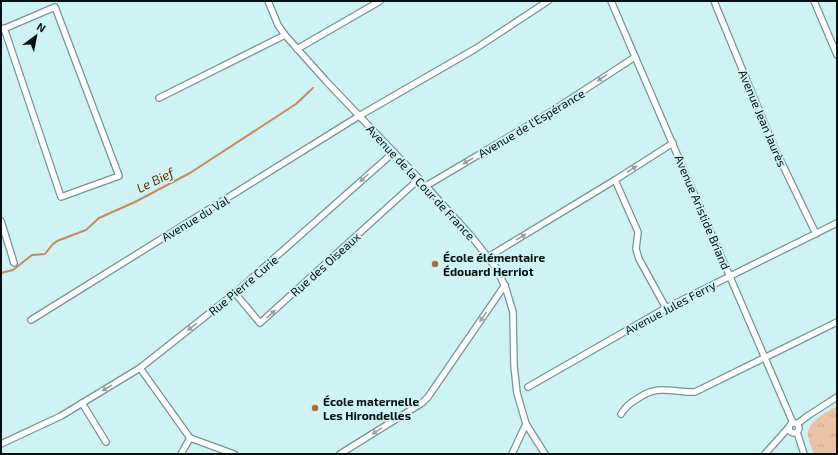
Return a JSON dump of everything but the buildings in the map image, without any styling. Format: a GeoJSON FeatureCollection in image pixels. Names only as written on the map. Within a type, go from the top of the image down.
{"type":"FeatureCollection","features":[{"type":"Feature","properties":{"kind":"street","name":"Avenue de la Cour de France"},"geometry":{"type":"LineString","coordinates":[[268,1],[278,25],[285,35],[426,186],[497,269],[505,285],[513,312],[514,366],[517,393],[526,424],[545,454]]}},
{"type":"Feature","properties":{"kind":"street"},"geometry":{"type":"LineString","coordinates":[[297,49],[380,1]]}},
{"type":"Feature","properties":{"kind":"street","name":"Avenue du Val"},"geometry":{"type":"LineString","coordinates":[[32,320],[359,116],[475,49],[548,1]]}},
{"type":"Feature","properties":{"kind":"street","name":"Avenue Aristide Briand"},"geometry":{"type":"LineString","coordinates":[[611,1],[765,356],[793,425]]}},
{"type":"Feature","properties":{"kind":"street","name":"Avenue Jean Jaurès"},"geometry":{"type":"LineString","coordinates":[[714,1],[775,149],[816,234]]}},
{"type":"Feature","properties":{"kind":"street"},"geometry":{"type":"LineString","coordinates":[[814,1],[837,55]]}},
{"type":"Feature","properties":{"kind":"street"},"geometry":{"type":"LineString","coordinates":[[55,7],[119,176],[61,197],[3,29],[55,7]]}},
{"type":"Feature","properties":{"kind":"street"},"geometry":{"type":"LineString","coordinates":[[159,98],[285,35]]}},
{"type":"Feature","properties":{"kind":"street","name":"Avenue de l'Espérance"},"geometry":{"type":"LineString","coordinates":[[426,186],[549,113],[635,57]]}},
{"type":"Feature","properties":{"kind":"street"},"geometry":{"type":"LineString","coordinates":[[488,257],[673,143]]}},
{"type":"Feature","properties":{"kind":"street","name":"Rue Pierre Curie"},"geometry":{"type":"LineString","coordinates":[[1,444],[61,416],[140,368],[235,293],[394,152]]}},
{"type":"Feature","properties":{"kind":"street","name":"Rue des Oiseaux"},"geometry":{"type":"LineString","coordinates":[[235,293],[260,323],[419,179]]}},
{"type":"Feature","properties":{"kind":"street"},"geometry":{"type":"LineString","coordinates":[[615,180],[638,232],[636,249],[639,259],[666,308]]}},
{"type":"Feature","properties":{"kind":"street"},"geometry":{"type":"LineString","coordinates":[[1,222],[2,232],[14,263]]}},
{"type":"Feature","properties":{"kind":"street","name":"Avenue Jules Ferry"},"geometry":{"type":"LineString","coordinates":[[528,387],[666,308],[837,223]]}},
{"type":"Feature","properties":{"kind":"street"},"geometry":{"type":"LineString","coordinates":[[340,454],[422,403],[428,397],[505,285]]}},
{"type":"Feature","properties":{"kind":"street"},"geometry":{"type":"LineString","coordinates":[[621,414],[625,407],[649,392],[663,389],[695,392],[765,356],[837,322]]}},
{"type":"Feature","properties":{"kind":"street"},"geometry":{"type":"LineString","coordinates":[[140,368],[190,438],[234,454]]}},
{"type":"Feature","properties":{"kind":"street"},"geometry":{"type":"LineString","coordinates":[[765,454],[793,425],[837,397]]}},
{"type":"Feature","properties":{"kind":"street"},"geometry":{"type":"LineString","coordinates":[[82,403],[106,442]]}},
{"type":"Feature","properties":{"kind":"street"},"geometry":{"type":"LineString","coordinates":[[512,454],[526,424]]}},
{"type":"Feature","properties":{"kind":"street"},"geometry":{"type":"LineString","coordinates":[[793,425],[799,429],[797,432],[804,454]]}},
{"type":"Feature","properties":{"kind":"street"},"geometry":{"type":"LineString","coordinates":[[793,425],[792,432],[797,432]]}},
{"type":"Feature","properties":{"kind":"street"},"geometry":{"type":"LineString","coordinates":[[181,454],[190,438]]}},
{"type":"Feature","properties":{"kind":"green space"},"geometry":{"type":"Polygon","coordinates":[[[835,407],[837,409],[837,454],[814,454],[808,436],[810,426],[817,418],[835,407]]]}},
{"type":"Feature","properties":{"kind":"waterway","name":"Le Bief"},"geometry":{"type":"LineString","coordinates":[[1,273],[13,270],[32,255],[45,254],[57,241],[86,230],[99,218],[135,202],[190,173],[296,104],[313,88]]}},
{"type":"Feature","properties":{"kind":"place","name":"École élémentaire Édouard Herriot"},"geometry":{"type":"Point","coordinates":[435,264]}},
{"type":"Feature","properties":{"kind":"place","name":"École maternelle Les Hirondelles"},"geometry":{"type":"Point","coordinates":[315,408]}}]}
